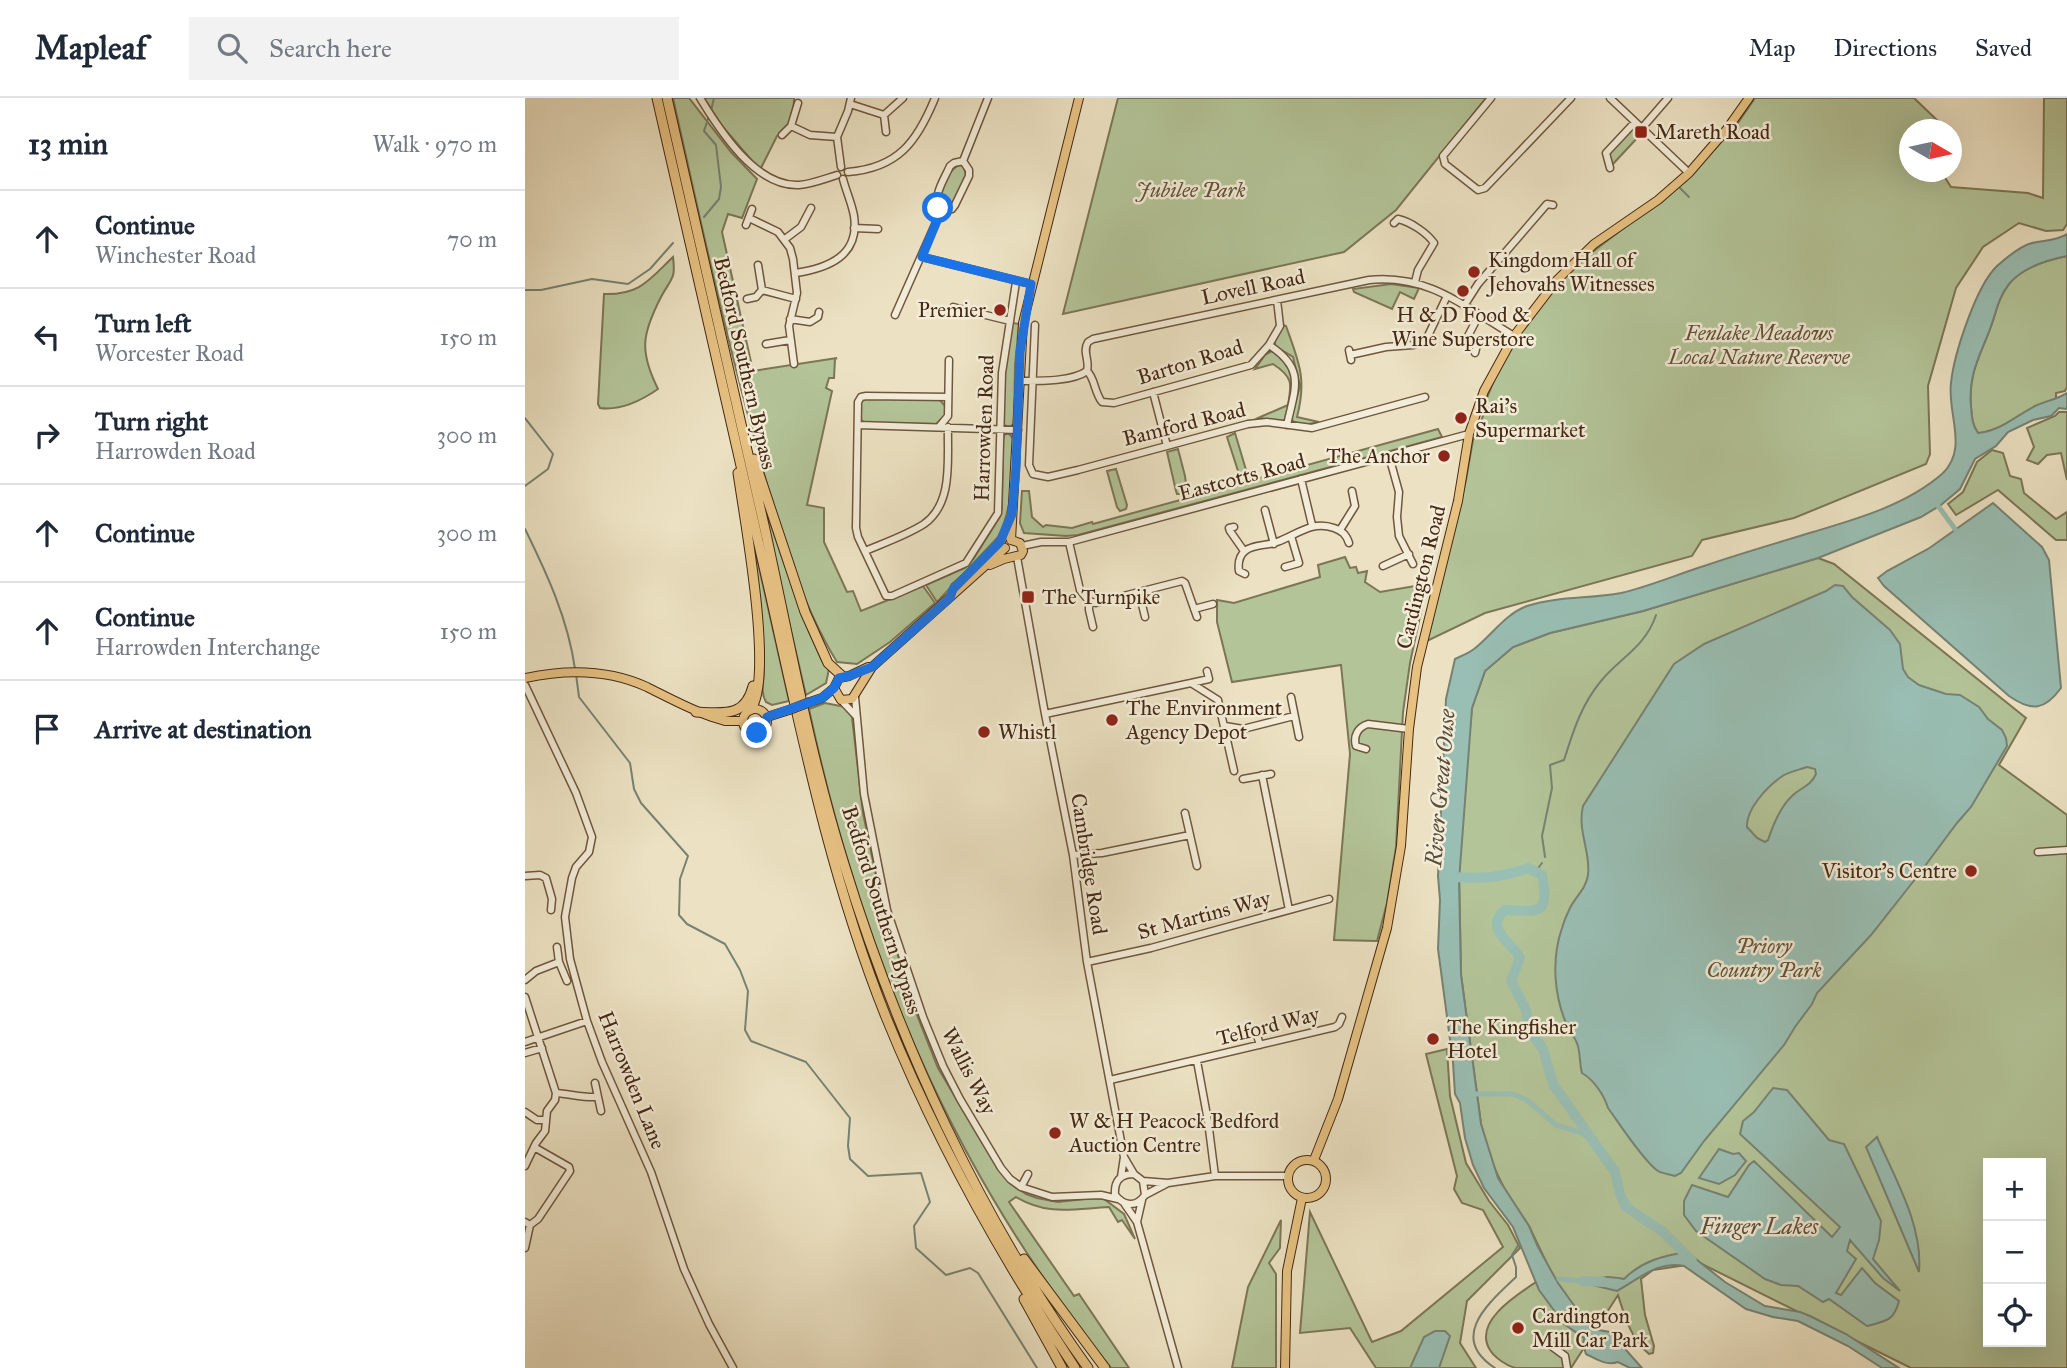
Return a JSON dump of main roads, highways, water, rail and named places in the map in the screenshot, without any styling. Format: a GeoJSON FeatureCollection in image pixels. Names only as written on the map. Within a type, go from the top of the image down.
{"type":"FeatureCollection","features":[{"type":"Feature","properties":{"kind":"highway","name":"Bedford Southern Bypass"},"geometry":{"type":"LineString","coordinates":[[657,98],[843,864],[895,1009],[923,1076],[1010,1246],[1088,1368]]}},
{"type":"Feature","properties":{"kind":"highway","name":"Bedford Southern Bypass"},"geometry":{"type":"LineString","coordinates":[[667,98],[801,736],[834,867],[885,1013],[913,1081],[1014,1274],[1075,1368]]}},
{"type":"Feature","properties":{"kind":"highway"},"geometry":{"type":"LineString","coordinates":[[734,411],[759,658],[756,701],[750,709]]}},
{"type":"Feature","properties":{"kind":"highway"},"geometry":{"type":"LineString","coordinates":[[734,411],[805,612],[828,663],[846,676]]}},
{"type":"Feature","properties":{"kind":"highway"},"geometry":{"type":"LineString","coordinates":[[696,712],[735,711],[744,705],[750,696],[759,658]]}},
{"type":"Feature","properties":{"kind":"highway"},"geometry":{"type":"LineString","coordinates":[[1010,1246],[1026,1262],[1105,1368]]}},
{"type":"Feature","properties":{"kind":"highway"},"geometry":{"type":"LineString","coordinates":[[1014,1274],[1028,1309],[1062,1368]]}},
{"type":"Feature","properties":{"kind":"main road","name":"Harrowden Road"},"geometry":{"type":"LineString","coordinates":[[1011,540],[1023,323],[1079,98]]}},
{"type":"Feature","properties":{"kind":"main road","name":"Cardington Road"},"geometry":{"type":"LineString","coordinates":[[1314,1160],[1338,1099],[1387,928],[1401,846],[1409,729],[1424,631],[1458,501],[1469,434],[1484,391],[1514,336],[1557,279],[1594,244],[1658,200],[1689,173],[1727,129],[1749,98]]}},
{"type":"Feature","properties":{"kind":"main road"},"geometry":{"type":"LineString","coordinates":[[950,598],[953,589],[1000,542],[1012,514]]}},
{"type":"Feature","properties":{"kind":"main road"},"geometry":{"type":"LineString","coordinates":[[822,698],[848,700],[857,693],[872,667],[988,566],[1011,540],[1016,540],[1022,546],[1023,551],[1015,557],[988,566]]}},
{"type":"Feature","properties":{"kind":"main road"},"geometry":{"type":"LineString","coordinates":[[1005,548],[1008,555],[1015,557]]}},
{"type":"Feature","properties":{"kind":"main road"},"geometry":{"type":"LineString","coordinates":[[767,717],[822,698],[834,688],[836,680],[872,667]]}},
{"type":"Feature","properties":{"kind":"main road"},"geometry":{"type":"LineString","coordinates":[[525,678],[583,671],[623,678],[696,712],[725,721],[743,721]]}},
{"type":"Feature","properties":{"kind":"main road"},"geometry":{"type":"LineString","coordinates":[[846,676],[856,681],[857,693]]}},
{"type":"Feature","properties":{"kind":"main road"},"geometry":{"type":"LineString","coordinates":[[834,688],[841,700]]}},
{"type":"Feature","properties":{"kind":"main road"},"geometry":{"type":"LineString","coordinates":[[750,709],[758,709],[767,717],[764,729],[757,733],[749,731],[743,721],[750,709]]}},
{"type":"Feature","properties":{"kind":"main road"},"geometry":{"type":"LineString","coordinates":[[1314,1160],[1326,1174],[1326,1183],[1316,1197],[1301,1198],[1290,1190],[1288,1176],[1295,1163],[1314,1160]]}},
{"type":"Feature","properties":{"kind":"main road"},"geometry":{"type":"LineString","coordinates":[[1285,1368],[1287,1271],[1301,1198]]}},
{"type":"Feature","properties":{"kind":"water"},"geometry":{"type":"Polygon","coordinates":[[[2067,234],[2067,256],[2028,269],[2014,278],[2005,289],[1975,367],[1971,396],[1973,421],[1978,433],[2001,426],[2035,406],[2067,393],[2067,409],[2059,408],[2051,416],[2033,420],[2008,432],[1996,446],[1975,459],[1960,489],[1941,505],[1921,517],[1818,558],[1643,611],[1550,633],[1513,647],[1485,671],[1472,708],[1459,881],[1461,975],[1481,1124],[1498,1178],[1529,1226],[1558,1283],[1586,1322],[1593,1329],[1610,1332],[1642,1368],[1630,1368],[1618,1362],[1605,1363],[1597,1360],[1586,1354],[1584,1338],[1564,1324],[1539,1290],[1513,1227],[1484,1188],[1473,1165],[1465,1138],[1460,1103],[1455,1094],[1438,949],[1438,876],[1446,699],[1455,659],[1474,649],[1505,619],[1527,606],[1621,593],[1643,587],[1864,516],[1897,503],[1928,485],[1942,474],[1954,454],[1956,442],[1951,395],[1953,370],[1967,321],[1981,289],[1997,266],[2018,249],[2067,234]]]}},
{"type":"Feature","properties":{"kind":"water"},"geometry":{"type":"Polygon","coordinates":[[[1993,503],[2042,547],[2049,560],[2061,688],[2049,701],[2038,706],[2025,705],[2009,696],[1878,578],[1928,549],[1993,503]]]}},
{"type":"Feature","properties":{"kind":"water"},"geometry":{"type":"Polygon","coordinates":[[[1835,585],[1843,586],[1890,630],[1900,644],[1903,669],[1908,677],[1919,685],[1946,694],[1960,695],[1979,707],[1988,719],[2002,730],[2007,746],[1971,807],[1871,935],[1817,993],[1784,1045],[1704,1141],[1681,1173],[1675,1176],[1662,1173],[1639,1151],[1608,1108],[1598,1088],[1582,1073],[1578,1045],[1563,1016],[1557,991],[1556,953],[1563,925],[1588,875],[1582,824],[1583,806],[1674,664],[1704,644],[1835,585]],[[1807,767],[1786,774],[1764,792],[1748,820],[1747,827],[1757,838],[1765,842],[1768,840],[1784,805],[1811,782],[1816,774],[1815,769],[1807,767]]]}},
{"type":"Feature","properties":{"kind":"water","name":"Finger Lakes"},"geometry":{"type":"Polygon","coordinates":[[[1773,1088],[1787,1090],[1829,1140],[1844,1144],[1881,1221],[1873,1259],[1900,1291],[1883,1278],[1850,1240],[1847,1251],[1856,1259],[1836,1293],[1841,1295],[1862,1268],[1875,1283],[1899,1301],[1895,1313],[1884,1321],[1867,1326],[1829,1299],[1823,1302],[1798,1286],[1781,1285],[1765,1279],[1696,1231],[1684,1215],[1684,1201],[1692,1185],[1728,1197],[1754,1161],[1832,1237],[1840,1227],[1740,1134],[1743,1121],[1773,1088]]]}},
{"type":"Feature","properties":{"kind":"water"},"geometry":{"type":"Polygon","coordinates":[[[1877,1137],[1912,1220],[1917,1237],[1919,1272],[1866,1147],[1877,1137]]]}},
{"type":"Feature","properties":{"kind":"water","name":"Finger Lakes"},"geometry":{"type":"Polygon","coordinates":[[[1719,1149],[1733,1154],[1739,1153],[1746,1161],[1735,1175],[1719,1184],[1699,1178],[1719,1149]]]}},
{"type":"Feature","properties":{"kind":"water"},"geometry":{"type":"Polygon","coordinates":[[[1687,1252],[1725,1282],[1765,1306],[1810,1316],[1846,1334],[1899,1368],[1882,1368],[1848,1346],[1798,1321],[1746,1309],[1684,1266],[1657,1268],[1617,1291],[1592,1285],[1592,1281],[1600,1278],[1624,1279],[1653,1260],[1687,1252]]]}},
{"type":"Feature","properties":{"kind":"water"},"geometry":{"type":"Polygon","coordinates":[[[1435,1331],[1445,1331],[1450,1336],[1439,1368],[1410,1368],[1424,1337],[1435,1331]]]}},
{"type":"Feature","properties":{"kind":"waterway"},"geometry":{"type":"LineString","coordinates":[[711,111],[714,98]]}},
{"type":"Feature","properties":{"kind":"waterway"},"geometry":{"type":"LineString","coordinates":[[704,217],[719,199],[721,187],[716,145],[704,131],[709,116]]}},
{"type":"Feature","properties":{"kind":"waterway"},"geometry":{"type":"LineString","coordinates":[[1680,188],[1689,197]]}},
{"type":"Feature","properties":{"kind":"waterway"},"geometry":{"type":"LineString","coordinates":[[525,290],[541,290],[592,279],[628,284],[650,269],[673,243]]}},
{"type":"Feature","properties":{"kind":"waterway"},"geometry":{"type":"LineString","coordinates":[[525,418],[553,454],[548,469],[525,486]]}},
{"type":"Feature","properties":{"kind":"waterway"},"geometry":{"type":"LineString","coordinates":[[1505,425],[1506,433]]}},
{"type":"Feature","properties":{"kind":"waterway"},"geometry":{"type":"LineString","coordinates":[[1936,503],[1955,529]]}},
{"type":"Feature","properties":{"kind":"waterway"},"geometry":{"type":"LineString","coordinates":[[525,529],[562,615],[575,669]]}},
{"type":"Feature","properties":{"kind":"waterway"},"geometry":{"type":"LineString","coordinates":[[1545,857],[1542,836],[1552,788],[1550,765],[1564,760],[1578,719],[1588,700],[1608,673],[1646,635],[1656,615]]}},
{"type":"Feature","properties":{"kind":"waterway"},"geometry":{"type":"LineString","coordinates":[[576,674],[579,697],[630,763],[634,789],[641,803],[688,856],[680,879],[679,915],[687,924],[725,944],[740,970],[748,991],[745,1030],[751,1041],[806,1062],[850,1118],[850,1159],[868,1176],[921,1173],[930,1202],[914,1226],[916,1248],[946,1275],[970,1268],[978,1273],[1037,1368]]}},
{"type":"Feature","properties":{"kind":"waterway"},"geometry":{"type":"LineString","coordinates":[[1535,872],[1542,863]]}},
{"type":"Feature","properties":{"kind":"waterway","name":"River Great Ouse"},"geometry":{"type":"LineString","coordinates":[[1452,877],[1490,877],[1528,868],[1542,875],[1543,905],[1539,909],[1526,911],[1505,910],[1497,923],[1501,935],[1520,958],[1511,981],[1526,1010],[1529,1030],[1543,1049],[1553,1084],[1615,1172],[1626,1207],[1663,1232],[1692,1261]]}},
{"type":"Feature","properties":{"kind":"waterway"},"geometry":{"type":"LineString","coordinates":[[1471,1094],[1513,1094],[1527,1100],[1556,1125],[1594,1140]]}},
{"type":"Feature","properties":{"kind":"waterway"},"geometry":{"type":"LineString","coordinates":[[1495,1368],[1481,1356],[1474,1344],[1474,1332],[1485,1309],[1516,1277],[1512,1255],[1519,1244]]}},
{"type":"Feature","properties":{"kind":"waterway"},"geometry":{"type":"LineString","coordinates":[[1559,1279],[1583,1281]]}},
{"type":"Feature","properties":{"kind":"waterway"},"geometry":{"type":"LineString","coordinates":[[1583,1281],[1604,1282]]}},
{"type":"Feature","properties":{"kind":"place","name":"Mareth Road"},"geometry":{"type":"Point","coordinates":[1641,132]}},
{"type":"Feature","properties":{"kind":"place","name":"Kingdom Hall of Jehovahs Witnesses"},"geometry":{"type":"Point","coordinates":[1474,272]}},
{"type":"Feature","properties":{"kind":"place","name":"H & D Food & Wine Superstore"},"geometry":{"type":"Point","coordinates":[1463,291]}},
{"type":"Feature","properties":{"kind":"place","name":"Premier"},"geometry":{"type":"Point","coordinates":[1000,310]}},
{"type":"Feature","properties":{"kind":"place","name":"Rai's Supermarket"},"geometry":{"type":"Point","coordinates":[1461,418]}},
{"type":"Feature","properties":{"kind":"place","name":"The Anchor"},"geometry":{"type":"Point","coordinates":[1444,456]}},
{"type":"Feature","properties":{"kind":"place","name":"The Turnpike"},"geometry":{"type":"Point","coordinates":[1028,597]}},
{"type":"Feature","properties":{"kind":"place","name":"The Environment Agency Depot"},"geometry":{"type":"Point","coordinates":[1112,720]}},
{"type":"Feature","properties":{"kind":"place","name":"Whistl"},"geometry":{"type":"Point","coordinates":[984,732]}},
{"type":"Feature","properties":{"kind":"place","name":"Visitor's Centre"},"geometry":{"type":"Point","coordinates":[1971,871]}},
{"type":"Feature","properties":{"kind":"place","name":"The Kingfisher Hotel"},"geometry":{"type":"Point","coordinates":[1433,1039]}},
{"type":"Feature","properties":{"kind":"place","name":"W & H Peacock Bedford Auction Centre"},"geometry":{"type":"Point","coordinates":[1055,1133]}},
{"type":"Feature","properties":{"kind":"place","name":"Cardington Mill Car Park"},"geometry":{"type":"Point","coordinates":[1518,1328]}},
{"type":"Feature","properties":{"kind":"park label","name":"Jubilee Park"},"geometry":{"type":"Point","coordinates":[1191,190]}},
{"type":"Feature","properties":{"kind":"park label","name":"Fenlake Meadows Local Nature Reserve"},"geometry":{"type":"Point","coordinates":[1759,345]}},
{"type":"Feature","properties":{"kind":"park label","name":"Priory Country Park"},"geometry":{"type":"Point","coordinates":[1764,958]}}]}
